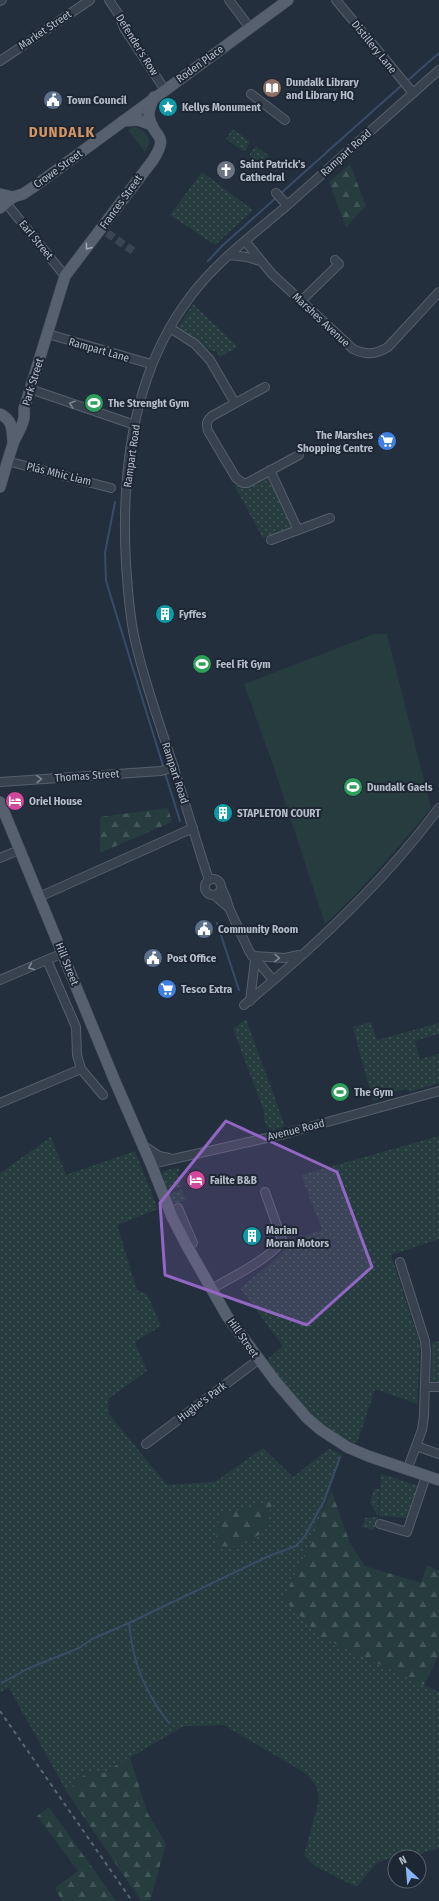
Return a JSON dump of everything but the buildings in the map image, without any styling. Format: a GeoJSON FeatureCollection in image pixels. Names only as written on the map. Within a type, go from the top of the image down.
{"type":"FeatureCollection","features":[{"type":"Feature","properties":{"kind":"main road","name":"Roden Place"},"geometry":{"type":"LineString","coordinates":[[138,109],[288,0]]}},
{"type":"Feature","properties":{"kind":"main road"},"geometry":{"type":"LineString","coordinates":[[152,125],[149,115],[154,98]]}},
{"type":"Feature","properties":{"kind":"main road","name":"Crowe Street"},"geometry":{"type":"LineString","coordinates":[[5,201],[29,190],[138,109]]}},
{"type":"Feature","properties":{"kind":"main road"},"geometry":{"type":"LineString","coordinates":[[123,121],[138,120],[152,125]]}},
{"type":"Feature","properties":{"kind":"main road","name":"Frances Street"},"geometry":{"type":"LineString","coordinates":[[65,276],[104,232],[158,151],[161,140],[152,125]]}},
{"type":"Feature","properties":{"kind":"main road","name":"Park Street"},"geometry":{"type":"LineString","coordinates":[[0,487],[13,442],[23,423],[25,416],[24,409],[65,276]]}},
{"type":"Feature","properties":{"kind":"main road"},"geometry":{"type":"LineString","coordinates":[[2,415],[16,416],[24,409]]}},
{"type":"Feature","properties":{"kind":"main road"},"geometry":{"type":"LineString","coordinates":[[2,415],[12,425],[13,442]]}},
{"type":"Feature","properties":{"kind":"main road","name":"Hill Street"},"geometry":{"type":"LineString","coordinates":[[0,802],[114,1080],[152,1164],[172,1217],[211,1290],[258,1360],[298,1408],[321,1430],[351,1449],[407,1470],[439,1480]]}},
{"type":"Feature","properties":{"kind":"street","name":"Market Street"},"geometry":{"type":"LineString","coordinates":[[3,59],[90,0]]}},
{"type":"Feature","properties":{"kind":"street","name":"Defender's Row"},"geometry":{"type":"LineString","coordinates":[[109,0],[119,15],[124,28],[166,90]]}},
{"type":"Feature","properties":{"kind":"street"},"geometry":{"type":"LineString","coordinates":[[229,0],[250,28]]}},
{"type":"Feature","properties":{"kind":"street","name":"Distillery Lane"},"geometry":{"type":"LineString","coordinates":[[336,0],[413,93]]}},
{"type":"Feature","properties":{"kind":"street","name":"Rampart Road"},"geometry":{"type":"LineString","coordinates":[[209,880],[193,828],[167,769],[135,640],[129,602],[126,522],[129,469],[135,425],[151,364],[170,328],[191,295],[230,255],[439,70]]}},
{"type":"Feature","properties":{"kind":"street"},"geometry":{"type":"LineString","coordinates":[[251,94],[285,120]]}},
{"type":"Feature","properties":{"kind":"street"},"geometry":{"type":"LineString","coordinates":[[278,196],[287,205]]}},
{"type":"Feature","properties":{"kind":"street","name":"Earl Street"},"geometry":{"type":"LineString","coordinates":[[5,201],[65,276]]}},
{"type":"Feature","properties":{"kind":"street","name":"Marshes Avenue"},"geometry":{"type":"LineString","coordinates":[[245,241],[260,261],[352,349],[370,354],[388,348],[439,292]]}},
{"type":"Feature","properties":{"kind":"street"},"geometry":{"type":"LineString","coordinates":[[230,255],[248,257],[260,261]]}},
{"type":"Feature","properties":{"kind":"street"},"geometry":{"type":"LineString","coordinates":[[301,301],[339,264],[335,260]]}},
{"type":"Feature","properties":{"kind":"street"},"geometry":{"type":"LineString","coordinates":[[170,328],[214,358],[235,403]]}},
{"type":"Feature","properties":{"kind":"street","name":"Rampart Lane"},"geometry":{"type":"LineString","coordinates":[[48,334],[151,364]]}},
{"type":"Feature","properties":{"kind":"street"},"geometry":{"type":"LineString","coordinates":[[266,387],[235,403],[208,420],[206,425],[208,431],[239,481],[247,483],[299,454]]}},
{"type":"Feature","properties":{"kind":"street"},"geometry":{"type":"LineString","coordinates":[[30,390],[135,425]]}},
{"type":"Feature","properties":{"kind":"street","name":"Plás Mhic Liam"},"geometry":{"type":"LineString","coordinates":[[8,461],[111,488]]}},
{"type":"Feature","properties":{"kind":"street"},"geometry":{"type":"LineString","coordinates":[[270,470],[298,530]]}},
{"type":"Feature","properties":{"kind":"street"},"geometry":{"type":"LineString","coordinates":[[271,540],[330,518]]}},
{"type":"Feature","properties":{"kind":"street","name":"Thomas Street"},"geometry":{"type":"LineString","coordinates":[[0,782],[167,769]]}},
{"type":"Feature","properties":{"kind":"street"},"geometry":{"type":"LineString","coordinates":[[254,958],[254,972],[247,1003],[337,923],[382,877],[439,808]]}},
{"type":"Feature","properties":{"kind":"street"},"geometry":{"type":"LineString","coordinates":[[39,897],[193,828]]}},
{"type":"Feature","properties":{"kind":"street"},"geometry":{"type":"LineString","coordinates":[[0,858],[19,850]]}},
{"type":"Feature","properties":{"kind":"street"},"geometry":{"type":"LineString","coordinates":[[229,908],[214,895],[208,893],[205,889],[209,880],[216,880],[221,887],[245,944],[254,958],[273,980]]}},
{"type":"Feature","properties":{"kind":"street"},"geometry":{"type":"LineString","coordinates":[[214,895],[220,891],[221,887]]}},
{"type":"Feature","properties":{"kind":"street"},"geometry":{"type":"LineString","coordinates":[[0,980],[63,953]]}},
{"type":"Feature","properties":{"kind":"street"},"geometry":{"type":"LineString","coordinates":[[254,958],[285,958],[301,955]]}},
{"type":"Feature","properties":{"kind":"street"},"geometry":{"type":"LineString","coordinates":[[47,960],[76,1027],[77,1056],[80,1069],[102,1094]]}},
{"type":"Feature","properties":{"kind":"street"},"geometry":{"type":"LineString","coordinates":[[0,1102],[80,1069]]}},
{"type":"Feature","properties":{"kind":"street","name":"Avenue Road"},"geometry":{"type":"LineString","coordinates":[[152,1164],[284,1134],[439,1091]]}},
{"type":"Feature","properties":{"kind":"street"},"geometry":{"type":"LineString","coordinates":[[143,1145],[159,1156],[172,1159]]}},
{"type":"Feature","properties":{"kind":"street"},"geometry":{"type":"LineString","coordinates":[[211,1290],[250,1267],[278,1247],[282,1240],[265,1192]]}},
{"type":"Feature","properties":{"kind":"street"},"geometry":{"type":"LineString","coordinates":[[178,1208],[194,1243],[187,1246]]}},
{"type":"Feature","properties":{"kind":"street"},"geometry":{"type":"LineString","coordinates":[[400,1262],[425,1341],[424,1416],[422,1430],[407,1470]]}},
{"type":"Feature","properties":{"kind":"street","name":"Hughe's Park"},"geometry":{"type":"LineString","coordinates":[[146,1444],[258,1360]]}},
{"type":"Feature","properties":{"kind":"street"},"geometry":{"type":"LineString","coordinates":[[425,1388],[439,1387]]}},
{"type":"Feature","properties":{"kind":"street"},"geometry":{"type":"LineString","coordinates":[[416,1446],[439,1454]]}},
{"type":"Feature","properties":{"kind":"street"},"geometry":{"type":"LineString","coordinates":[[380,1524],[407,1532],[426,1476]]}},
{"type":"Feature","properties":{"kind":"highlighted area"},"geometry":{"type":"Polygon","coordinates":[[[226,1121],[337,1172],[372,1267],[307,1325],[165,1275],[160,1203],[226,1121]]]}},
{"type":"Feature","properties":{"kind":"green space"},"geometry":{"type":"Polygon","coordinates":[[[133,127],[140,128],[148,137],[150,143],[145,152],[128,130],[133,127]]]}},
{"type":"Feature","properties":{"kind":"green space"},"geometry":{"type":"Polygon","coordinates":[[[232,130],[250,142],[245,151],[226,139],[232,130]]]}},
{"type":"Feature","properties":{"kind":"green space"},"geometry":{"type":"Polygon","coordinates":[[[256,146],[269,156],[262,165],[250,156],[250,153],[256,146]]]}},
{"type":"Feature","properties":{"kind":"green space"},"geometry":{"type":"Polygon","coordinates":[[[350,164],[366,206],[346,227],[329,182],[350,164]]]}},
{"type":"Feature","properties":{"kind":"green space"},"geometry":{"type":"Polygon","coordinates":[[[202,172],[253,210],[215,245],[170,215],[202,172]]]}},
{"type":"Feature","properties":{"kind":"green space"},"geometry":{"type":"Polygon","coordinates":[[[193,304],[238,347],[220,357],[216,351],[211,351],[181,329],[179,326],[193,304]]]}},
{"type":"Feature","properties":{"kind":"green space"},"geometry":{"type":"Polygon","coordinates":[[[268,477],[271,479],[291,521],[291,526],[289,530],[263,538],[234,485],[244,487],[268,477]]]}},
{"type":"Feature","properties":{"kind":"green space","name":"Dundalk Gaels"},"geometry":{"type":"Polygon","coordinates":[[[374,634],[387,634],[431,808],[367,882],[325,924],[273,765],[244,684],[374,634]]]}},
{"type":"Feature","properties":{"kind":"green space"},"geometry":{"type":"Polygon","coordinates":[[[168,808],[172,822],[100,853],[100,817],[168,808]]]}},
{"type":"Feature","properties":{"kind":"green space"},"geometry":{"type":"Polygon","coordinates":[[[246,1019],[285,1126],[273,1130],[266,1125],[264,1111],[233,1029],[246,1019]]]}},
{"type":"Feature","properties":{"kind":"green space"},"geometry":{"type":"Polygon","coordinates":[[[371,1022],[377,1040],[439,1023],[439,1034],[415,1041],[420,1059],[439,1054],[439,1083],[412,1091],[405,1089],[383,1095],[379,1100],[373,1101],[353,1027],[371,1022]]]}},
{"type":"Feature","properties":{"kind":"green space"},"geometry":{"type":"Polygon","coordinates":[[[439,1136],[439,1239],[391,1255],[420,1344],[417,1404],[375,1389],[357,1443],[345,1439],[320,1421],[295,1396],[266,1361],[283,1346],[240,1288],[269,1265],[294,1240],[322,1230],[301,1175],[439,1136]]]}},
{"type":"Feature","properties":{"kind":"green space"},"geometry":{"type":"Polygon","coordinates":[[[51,1137],[66,1175],[135,1151],[158,1209],[117,1225],[137,1290],[147,1294],[161,1326],[135,1342],[147,1371],[108,1399],[109,1414],[167,1485],[215,1482],[263,1448],[293,1477],[329,1449],[342,1455],[312,1540],[283,1599],[321,1637],[439,1692],[439,1848],[427,1852],[427,1849],[387,1849],[387,1859],[377,1863],[356,1887],[315,1866],[304,1855],[319,1801],[317,1788],[307,1774],[224,1725],[184,1726],[100,1775],[88,1771],[67,1792],[9,1688],[0,1692],[0,1173],[51,1137]]]}},
{"type":"Feature","properties":{"kind":"green space"},"geometry":{"type":"Polygon","coordinates":[[[179,1167],[180,1171],[177,1172],[182,1186],[168,1191],[162,1174],[164,1171],[179,1167]]]}},
{"type":"Feature","properties":{"kind":"green space"},"geometry":{"type":"Polygon","coordinates":[[[181,1189],[187,1200],[173,1204],[169,1194],[181,1189]]]}},
{"type":"Feature","properties":{"kind":"green space"},"geometry":{"type":"Polygon","coordinates":[[[439,1341],[439,1383],[431,1384],[432,1343],[439,1341]]]}},
{"type":"Feature","properties":{"kind":"green space"},"geometry":{"type":"Polygon","coordinates":[[[381,1474],[419,1486],[409,1518],[379,1516],[381,1474]]]}},
{"type":"Feature","properties":{"kind":"green space"},"geometry":{"type":"Polygon","coordinates":[[[374,1489],[379,1489],[378,1516],[370,1503],[374,1489]]]}},
{"type":"Feature","properties":{"kind":"green space"},"geometry":{"type":"Polygon","coordinates":[[[331,1490],[350,1543],[365,1566],[421,1583],[427,1565],[439,1571],[439,1655],[424,1685],[321,1637],[283,1599],[312,1540],[331,1490]]]}},
{"type":"Feature","properties":{"kind":"green space"},"geometry":{"type":"Polygon","coordinates":[[[273,1501],[263,1533],[237,1546],[214,1547],[220,1515],[273,1501]]]}},
{"type":"Feature","properties":{"kind":"green space"},"geometry":{"type":"Polygon","coordinates":[[[378,1517],[376,1526],[373,1530],[362,1527],[365,1518],[378,1517]]]}},
{"type":"Feature","properties":{"kind":"green space"},"geometry":{"type":"Polygon","coordinates":[[[130,1757],[147,1812],[166,1844],[150,1901],[141,1901],[67,1792],[88,1771],[100,1775],[130,1757]]]}},
{"type":"Feature","properties":{"kind":"green space"},"geometry":{"type":"Polygon","coordinates":[[[49,1807],[116,1901],[62,1901],[55,1888],[78,1871],[37,1816],[49,1807]]]}},
{"type":"Feature","properties":{"kind":"waterway"},"geometry":{"type":"LineString","coordinates":[[406,82],[439,53]]}},
{"type":"Feature","properties":{"kind":"waterway"},"geometry":{"type":"LineString","coordinates":[[280,194],[402,85]]}},
{"type":"Feature","properties":{"kind":"waterway"},"geometry":{"type":"LineString","coordinates":[[208,261],[222,246],[277,197]]}},
{"type":"Feature","properties":{"kind":"waterway"},"geometry":{"type":"LineString","coordinates":[[115,502],[105,553],[106,581],[164,769]]}},
{"type":"Feature","properties":{"kind":"waterway"},"geometry":{"type":"LineString","coordinates":[[165,773],[180,821]]}},
{"type":"Feature","properties":{"kind":"waterway"},"geometry":{"type":"LineString","coordinates":[[217,923],[239,990]]}},
{"type":"Feature","properties":{"kind":"waterway"},"geometry":{"type":"LineString","coordinates":[[2,1683],[27,1669],[79,1648],[92,1639],[129,1623],[269,1556],[296,1546],[305,1536],[324,1501],[340,1457]]}},
{"type":"Feature","properties":{"kind":"waterway"},"geometry":{"type":"LineString","coordinates":[[129,1623],[133,1651],[141,1676],[153,1700],[169,1723]]}},
{"type":"Feature","properties":{"kind":"tunnel"},"geometry":{"type":"LineString","coordinates":[[107,233],[133,251]]}},
{"type":"Feature","properties":{"kind":"railway"},"geometry":{"type":"LineString","coordinates":[[0,1711],[132,1901]]}},
{"type":"Feature","properties":{"kind":"place","name":"Dundalk Library and Library HQ"},"geometry":{"type":"Point","coordinates":[272,88]}},
{"type":"Feature","properties":{"kind":"place","name":"Town Council"},"geometry":{"type":"Point","coordinates":[53,100]}},
{"type":"Feature","properties":{"kind":"place","name":"Kellys Monument"},"geometry":{"type":"Point","coordinates":[168,107]}},
{"type":"Feature","properties":{"kind":"place","name":"Saint Patrick's Cathedral"},"geometry":{"type":"Point","coordinates":[226,170]}},
{"type":"Feature","properties":{"kind":"place","name":"The Strenght Gym"},"geometry":{"type":"Point","coordinates":[94,403]}},
{"type":"Feature","properties":{"kind":"place","name":"The Marshes Shopping Centre"},"geometry":{"type":"Point","coordinates":[387,441]}},
{"type":"Feature","properties":{"kind":"place","name":"Fyffes"},"geometry":{"type":"Point","coordinates":[165,614]}},
{"type":"Feature","properties":{"kind":"place","name":"Feel Fit Gym"},"geometry":{"type":"Point","coordinates":[202,664]}},
{"type":"Feature","properties":{"kind":"place","name":"Dundalk Gaels"},"geometry":{"type":"Point","coordinates":[353,787]}},
{"type":"Feature","properties":{"kind":"place","name":"Oriel House"},"geometry":{"type":"Point","coordinates":[15,801]}},
{"type":"Feature","properties":{"kind":"place","name":"STAPLETON COURT"},"geometry":{"type":"Point","coordinates":[223,813]}},
{"type":"Feature","properties":{"kind":"place","name":"Community Room"},"geometry":{"type":"Point","coordinates":[204,929]}},
{"type":"Feature","properties":{"kind":"place","name":"Post Office"},"geometry":{"type":"Point","coordinates":[153,958]}},
{"type":"Feature","properties":{"kind":"place","name":"Tesco Extra"},"geometry":{"type":"Point","coordinates":[167,989]}},
{"type":"Feature","properties":{"kind":"place","name":"The Gym"},"geometry":{"type":"Point","coordinates":[340,1092]}},
{"type":"Feature","properties":{"kind":"place","name":"Failte B&B"},"geometry":{"type":"Point","coordinates":[196,1180]}},
{"type":"Feature","properties":{"kind":"place","name":"Marian Moran Motors"},"geometry":{"type":"Point","coordinates":[252,1236]}},
{"type":"Feature","properties":{"kind":"district","name":"DUNDALK"},"geometry":{"type":"Point","coordinates":[62,132]}}]}
